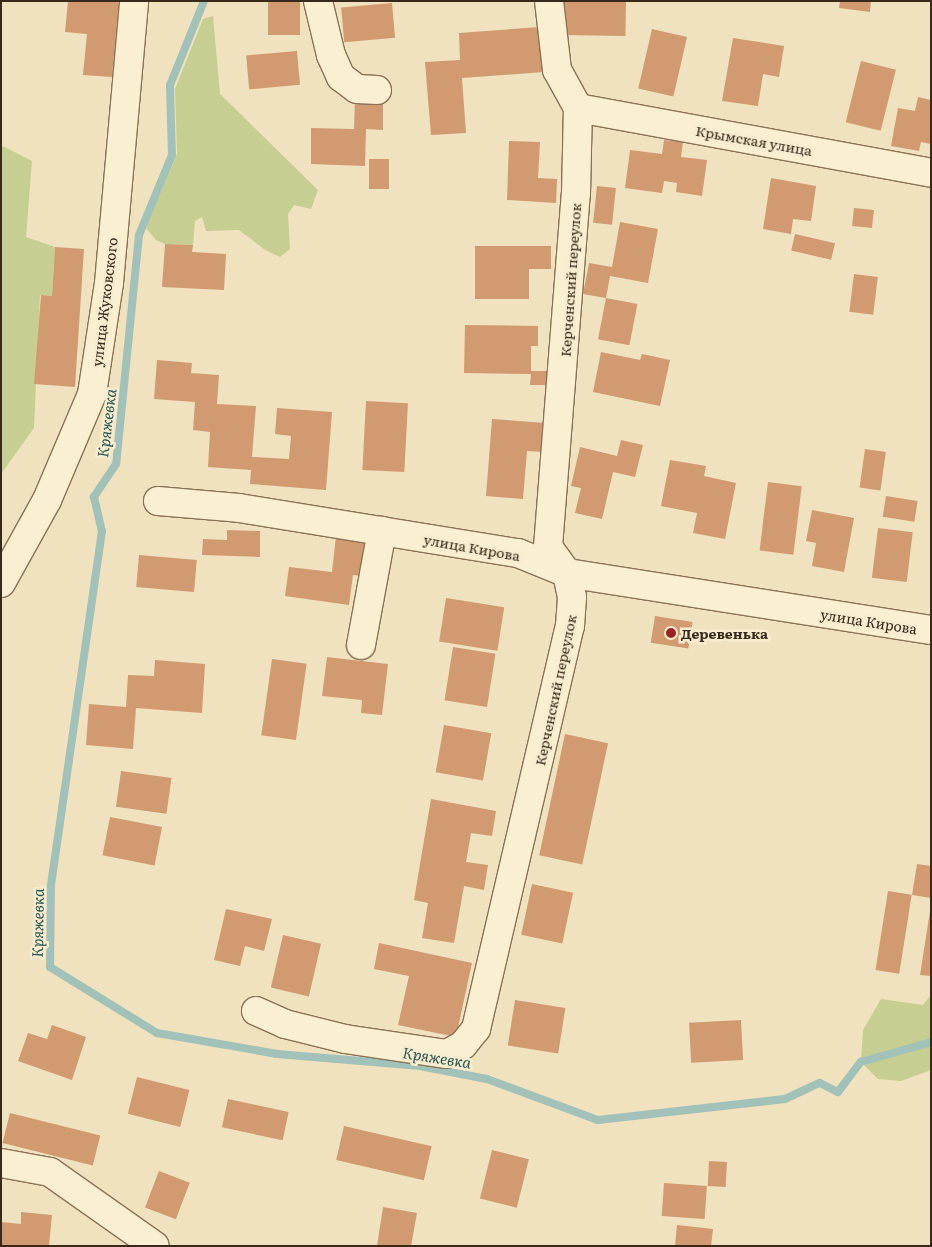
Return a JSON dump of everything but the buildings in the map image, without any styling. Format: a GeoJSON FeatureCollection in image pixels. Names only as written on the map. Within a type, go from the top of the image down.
{"type":"FeatureCollection","features":[{"type":"Feature","properties":{"kind":"street","name":"улица Жуковского"},"geometry":{"type":"LineString","coordinates":[[1,583],[47,500],[92,394],[109,283],[134,1]]}},
{"type":"Feature","properties":{"kind":"street"},"geometry":{"type":"LineString","coordinates":[[318,1],[331,55],[341,77],[356,89],[377,90]]}},
{"type":"Feature","properties":{"kind":"street"},"geometry":{"type":"LineString","coordinates":[[550,1],[557,70],[578,108]]}},
{"type":"Feature","properties":{"kind":"street","name":"Крымская улица"},"geometry":{"type":"LineString","coordinates":[[578,108],[931,173]]}},
{"type":"Feature","properties":{"kind":"street","name":"Керченский переулок"},"geometry":{"type":"LineString","coordinates":[[256,1011],[285,1024],[345,1039],[447,1054],[463,1045],[476,1029],[570,626],[572,597],[567,573],[548,546],[548,518],[567,334],[576,194],[578,108]]}},
{"type":"Feature","properties":{"kind":"street","name":"улица Кирова"},"geometry":{"type":"LineString","coordinates":[[158,501],[239,508],[518,553],[567,573],[931,630]]}},
{"type":"Feature","properties":{"kind":"street"},"geometry":{"type":"LineString","coordinates":[[361,645],[382,531]]}},
{"type":"Feature","properties":{"kind":"street"},"geometry":{"type":"LineString","coordinates":[[1,1163],[50,1172],[155,1246]]}},
{"type":"Feature","properties":{"kind":"green space"},"geometry":{"type":"Polygon","coordinates":[[[213,16],[220,94],[318,190],[311,209],[294,205],[288,214],[290,249],[280,257],[265,250],[239,230],[206,231],[202,217],[195,221],[193,245],[165,244],[156,240],[146,228],[177,154],[175,89],[203,19],[213,16]]]}},
{"type":"Feature","properties":{"kind":"green space"},"geometry":{"type":"Polygon","coordinates":[[[1,145],[32,161],[26,237],[55,247],[52,296],[40,295],[34,428],[1,474],[1,145]]]}},
{"type":"Feature","properties":{"kind":"green space"},"geometry":{"type":"Polygon","coordinates":[[[931,995],[931,1070],[901,1081],[878,1079],[861,1062],[863,1030],[881,999],[923,1005],[931,995]]]}},
{"type":"Feature","properties":{"kind":"waterway","name":"Кряжевка"},"geometry":{"type":"LineString","coordinates":[[204,1],[170,85],[172,155],[139,235],[116,464],[94,497],[102,531],[51,885],[50,967],[157,1033],[277,1054],[420,1066],[487,1079],[598,1120],[785,1099],[820,1083],[838,1092],[861,1062],[931,1042]]}},
{"type":"Feature","properties":{"kind":"place","name":"Деревенька"},"geometry":{"type":"Point","coordinates":[671,633]}}]}
